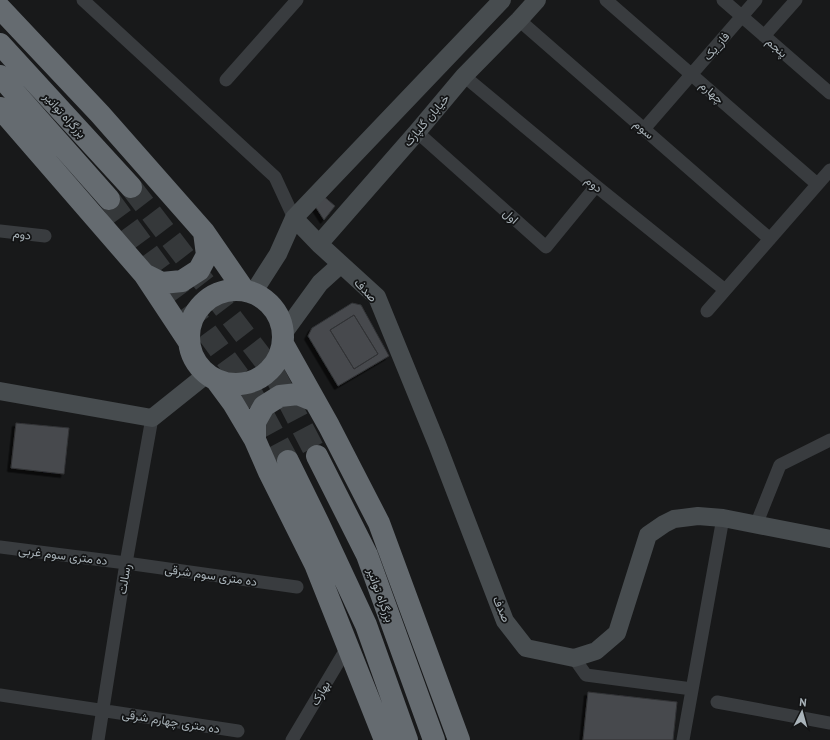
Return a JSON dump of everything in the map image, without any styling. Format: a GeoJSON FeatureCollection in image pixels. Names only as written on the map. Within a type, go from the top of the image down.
{"type":"FeatureCollection","features":[{"type":"Feature","properties":{"kind":"highway"},"geometry":{"type":"LineString","coordinates":[[0,8],[100,114],[204,232],[249,292]]}},
{"type":"Feature","properties":{"kind":"highway","name":"بزرگراه توانیر"},"geometry":{"type":"LineString","coordinates":[[0,44],[131,187]]}},
{"type":"Feature","properties":{"kind":"highway","name":"بزرگراه توانیر"},"geometry":{"type":"LineString","coordinates":[[0,76],[109,199]]}},
{"type":"Feature","properties":{"kind":"highway"},"geometry":{"type":"LineString","coordinates":[[0,108],[144,274],[189,342]]}},
{"type":"Feature","properties":{"kind":"highway"},"geometry":{"type":"LineString","coordinates":[[144,274],[162,283],[182,282],[199,270],[207,255],[204,232]]}},
{"type":"Feature","properties":{"kind":"highway"},"geometry":{"type":"LineString","coordinates":[[212,377],[230,384],[245,383],[258,379],[270,370],[278,358],[283,339],[282,324],[271,305],[263,298],[249,292],[230,290],[216,295],[204,303],[195,314],[190,328],[189,342],[192,354],[199,365],[212,377],[233,403],[254,440],[315,564],[385,740]]}},
{"type":"Feature","properties":{"kind":"highway"},"geometry":{"type":"LineString","coordinates":[[283,339],[379,523],[459,740]]}},
{"type":"Feature","properties":{"kind":"highway"},"geometry":{"type":"LineString","coordinates":[[254,440],[255,422],[264,406],[270,402],[280,396],[298,394],[315,401]]}},
{"type":"Feature","properties":{"kind":"highway","name":"بزرگراه توانیر"},"geometry":{"type":"LineString","coordinates":[[317,456],[367,555],[434,740]]}},
{"type":"Feature","properties":{"kind":"highway","name":"بزرگراه توانیر"},"geometry":{"type":"LineString","coordinates":[[288,460],[366,625],[407,740]]}},
{"type":"Feature","properties":{"kind":"main road","name":"خیابان گلپارک"},"geometry":{"type":"LineString","coordinates":[[319,244],[464,76],[537,0]]}},
{"type":"Feature","properties":{"kind":"main road"},"geometry":{"type":"LineString","coordinates":[[249,292],[278,254],[294,218],[496,2]]}},
{"type":"Feature","properties":{"kind":"main road","name":"صدف"},"geometry":{"type":"LineString","coordinates":[[294,218],[319,244],[377,297],[437,444],[505,621],[526,648],[574,658],[596,651],[617,633],[648,535],[674,519],[698,516],[722,518],[830,539]]}},
{"type":"Feature","properties":{"kind":"main road"},"geometry":{"type":"LineString","coordinates":[[283,339],[320,283],[341,264]]}},
{"type":"Feature","properties":{"kind":"main road"},"geometry":{"type":"LineString","coordinates":[[0,391],[152,418],[212,377]]}},
{"type":"Feature","properties":{"kind":"street"},"geometry":{"type":"LineString","coordinates":[[83,0],[275,177],[294,218]]}},
{"type":"Feature","properties":{"kind":"street"},"geometry":{"type":"LineString","coordinates":[[226,80],[298,0]]}},
{"type":"Feature","properties":{"kind":"street","name":"چهارم"},"geometry":{"type":"LineString","coordinates":[[606,0],[817,184]]}},
{"type":"Feature","properties":{"kind":"street","name":"پنجم"},"geometry":{"type":"LineString","coordinates":[[723,0],[830,93]]}},
{"type":"Feature","properties":{"kind":"street","name":"فاز_یک"},"geometry":{"type":"LineString","coordinates":[[644,129],[756,0]]}},
{"type":"Feature","properties":{"kind":"street"},"geometry":{"type":"LineString","coordinates":[[764,36],[796,0]]}},
{"type":"Feature","properties":{"kind":"street","name":"سوم"},"geometry":{"type":"LineString","coordinates":[[519,20],[770,239]]}},
{"type":"Feature","properties":{"kind":"street","name":"دوم"},"geometry":{"type":"LineString","coordinates":[[464,76],[596,186],[725,290]]}},
{"type":"Feature","properties":{"kind":"street","name":"اول"},"geometry":{"type":"LineString","coordinates":[[417,132],[546,247],[596,186]]}},
{"type":"Feature","properties":{"kind":"street"},"geometry":{"type":"LineString","coordinates":[[707,311],[830,170]]}},
{"type":"Feature","properties":{"kind":"street","name":"دوم"},"geometry":{"type":"LineString","coordinates":[[0,231],[45,236]]}},
{"type":"Feature","properties":{"kind":"street","name":"رسالت"},"geometry":{"type":"LineString","coordinates":[[98,740],[126,563],[152,418]]}},
{"type":"Feature","properties":{"kind":"street"},"geometry":{"type":"LineString","coordinates":[[756,525],[780,465],[830,440]]}},
{"type":"Feature","properties":{"kind":"street"},"geometry":{"type":"LineString","coordinates":[[682,740],[722,518]]}},
{"type":"Feature","properties":{"kind":"street","name":"ده متری سوم غربی"},"geometry":{"type":"LineString","coordinates":[[0,547],[126,563]]}},
{"type":"Feature","properties":{"kind":"street","name":"ده متری سوم شرقی"},"geometry":{"type":"LineString","coordinates":[[126,563],[297,588]]}},
{"type":"Feature","properties":{"kind":"street","name":"بهارک"},"geometry":{"type":"LineString","coordinates":[[292,740],[348,646]]}},
{"type":"Feature","properties":{"kind":"street"},"geometry":{"type":"LineString","coordinates":[[574,658],[586,675],[692,689]]}},
{"type":"Feature","properties":{"kind":"street","name":"ده متری چهارم شرقی"},"geometry":{"type":"LineString","coordinates":[[0,695],[238,731]]}},
{"type":"Feature","properties":{"kind":"street"},"geometry":{"type":"LineString","coordinates":[[717,702],[830,723]]}},
{"type":"Feature","properties":{"kind":"building"},"geometry":{"type":"Polygon","coordinates":[[[321,194],[335,206],[324,220],[313,203],[321,194]]]}},
{"type":"Feature","properties":{"kind":"building"},"geometry":{"type":"Polygon","coordinates":[[[352,303],[361,305],[389,356],[338,386],[308,336],[312,328],[352,303]],[[354,315],[330,330],[354,369],[378,354],[354,315]]]}},
{"type":"Feature","properties":{"kind":"building"},"geometry":{"type":"Polygon","coordinates":[[[354,315],[378,354],[354,369],[330,330],[354,315]]]}},
{"type":"Feature","properties":{"kind":"building"},"geometry":{"type":"Polygon","coordinates":[[[16,423],[69,428],[64,474],[11,468],[16,423]]]}},
{"type":"Feature","properties":{"kind":"building"},"geometry":{"type":"Polygon","coordinates":[[[588,692],[677,702],[673,740],[583,740],[588,692]]]}},
{"type":"Feature","properties":{"kind":"tunnel"},"geometry":{"type":"LineString","coordinates":[[131,187],[274,373],[317,456]]}},
{"type":"Feature","properties":{"kind":"tunnel"},"geometry":{"type":"LineString","coordinates":[[109,199],[252,394],[288,461]]}}]}
